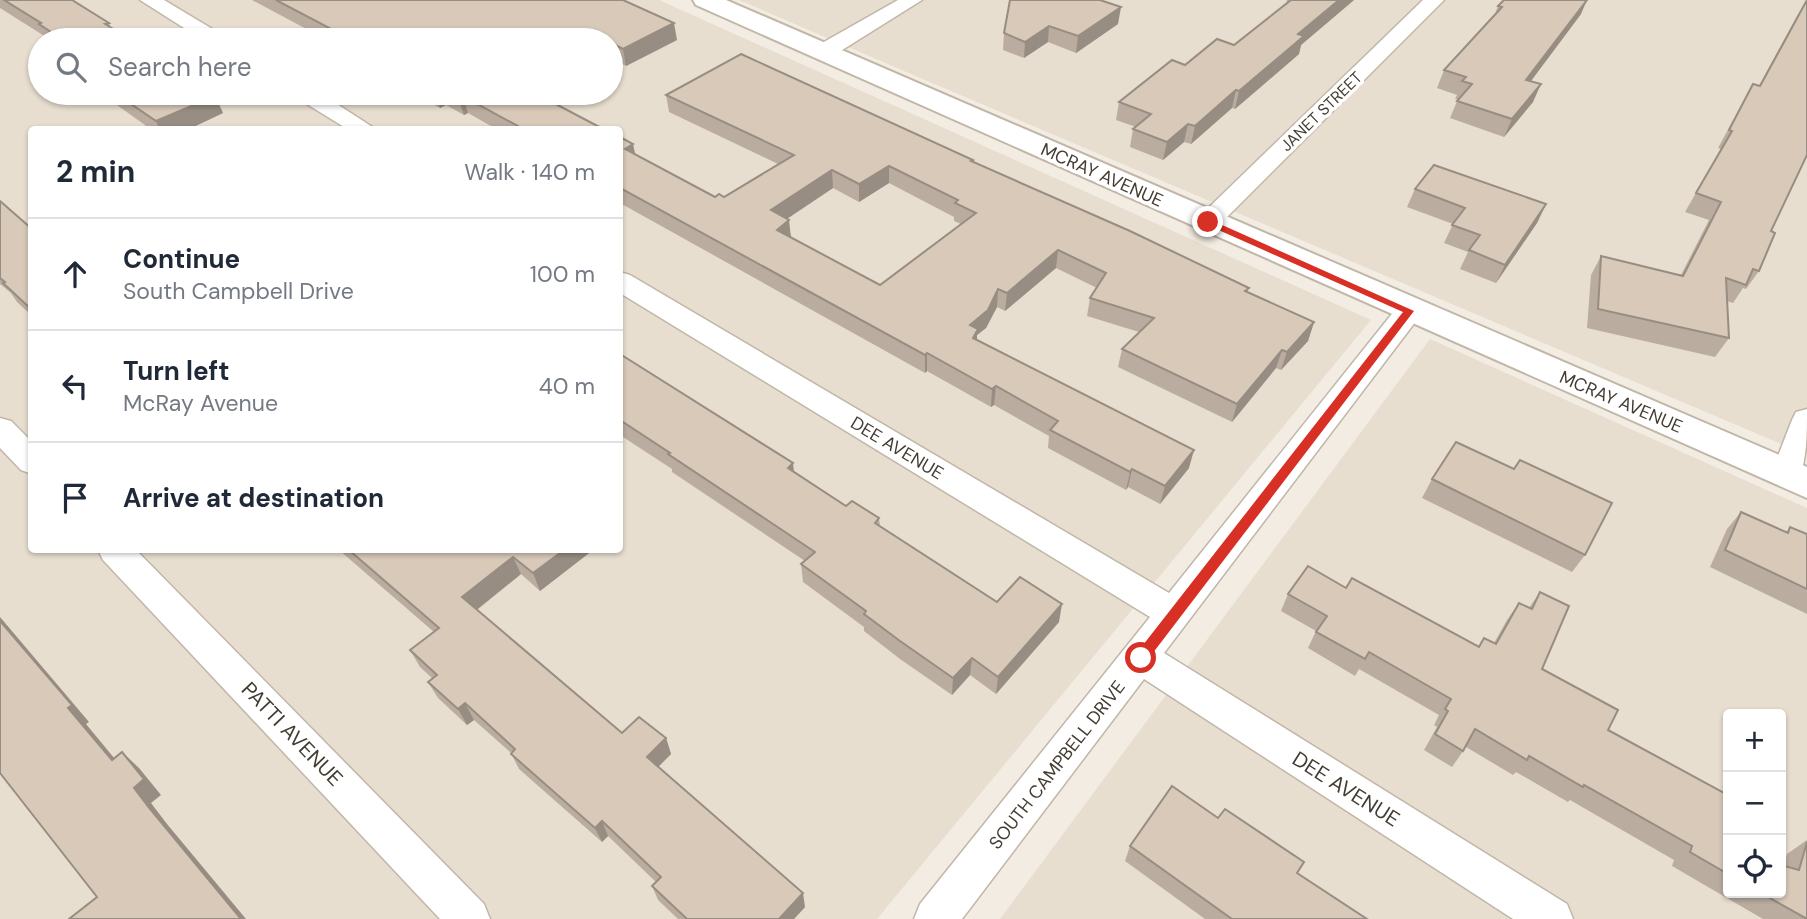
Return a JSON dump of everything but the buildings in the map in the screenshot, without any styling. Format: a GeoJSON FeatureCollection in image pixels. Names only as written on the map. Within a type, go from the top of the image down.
{"type":"FeatureCollection","features":[{"type":"Feature","properties":{"kind":"street"},"geometry":{"type":"LineString","coordinates":[[150,0],[197,28]]}},
{"type":"Feature","properties":{"kind":"street","name":"MCRAY AVENUE"},"geometry":{"type":"LineString","coordinates":[[705,0],[1797,479]]}},
{"type":"Feature","properties":{"kind":"street"},"geometry":{"type":"LineString","coordinates":[[823,52],[912,0]]}},
{"type":"Feature","properties":{"kind":"street","name":"JANET STREET"},"geometry":{"type":"LineString","coordinates":[[1208,222],[1434,0]]}},
{"type":"Feature","properties":{"kind":"street"},"geometry":{"type":"LineString","coordinates":[[325,105],[359,126]]}},
{"type":"Feature","properties":{"kind":"street","name":"DEE AVENUE"},"geometry":{"type":"LineString","coordinates":[[623,283],[1175,614]]}},
{"type":"Feature","properties":{"kind":"street","name":"SOUTH CAMPBELL DRIVE"},"geometry":{"type":"LineString","coordinates":[[935,919],[1409,311]]}},
{"type":"Feature","properties":{"kind":"street"},"geometry":{"type":"LineString","coordinates":[[1797,479],[1807,421]]}},
{"type":"Feature","properties":{"kind":"street"},"geometry":{"type":"LineString","coordinates":[[0,429],[28,458]]}},
{"type":"Feature","properties":{"kind":"street","name":"PATTI AVENUE"},"geometry":{"type":"LineString","coordinates":[[118,553],[468,919]]}},
{"type":"Feature","properties":{"kind":"street","name":"DEE AVENUE"},"geometry":{"type":"LineString","coordinates":[[1141,658],[1552,919]]}},
{"type":"Feature","properties":{"kind":"shaded area"},"geometry":{"type":"Polygon","coordinates":[[[0,0],[659,0],[1371,320],[877,919],[0,919],[0,0]]]}},
{"type":"Feature","properties":{"kind":"shaded area"},"geometry":{"type":"Polygon","coordinates":[[[739,0],[1807,0],[1807,455],[932,83],[739,0]]]}},
{"type":"Feature","properties":{"kind":"shaded area"},"geometry":{"type":"Polygon","coordinates":[[[1430,339],[1807,508],[1807,919],[1000,919],[1430,339]]]}},
{"type":"Feature","properties":{"kind":"route"},"geometry":{"type":"LineString","coordinates":[[1141,658],[1409,311],[1208,222]]}}]}
